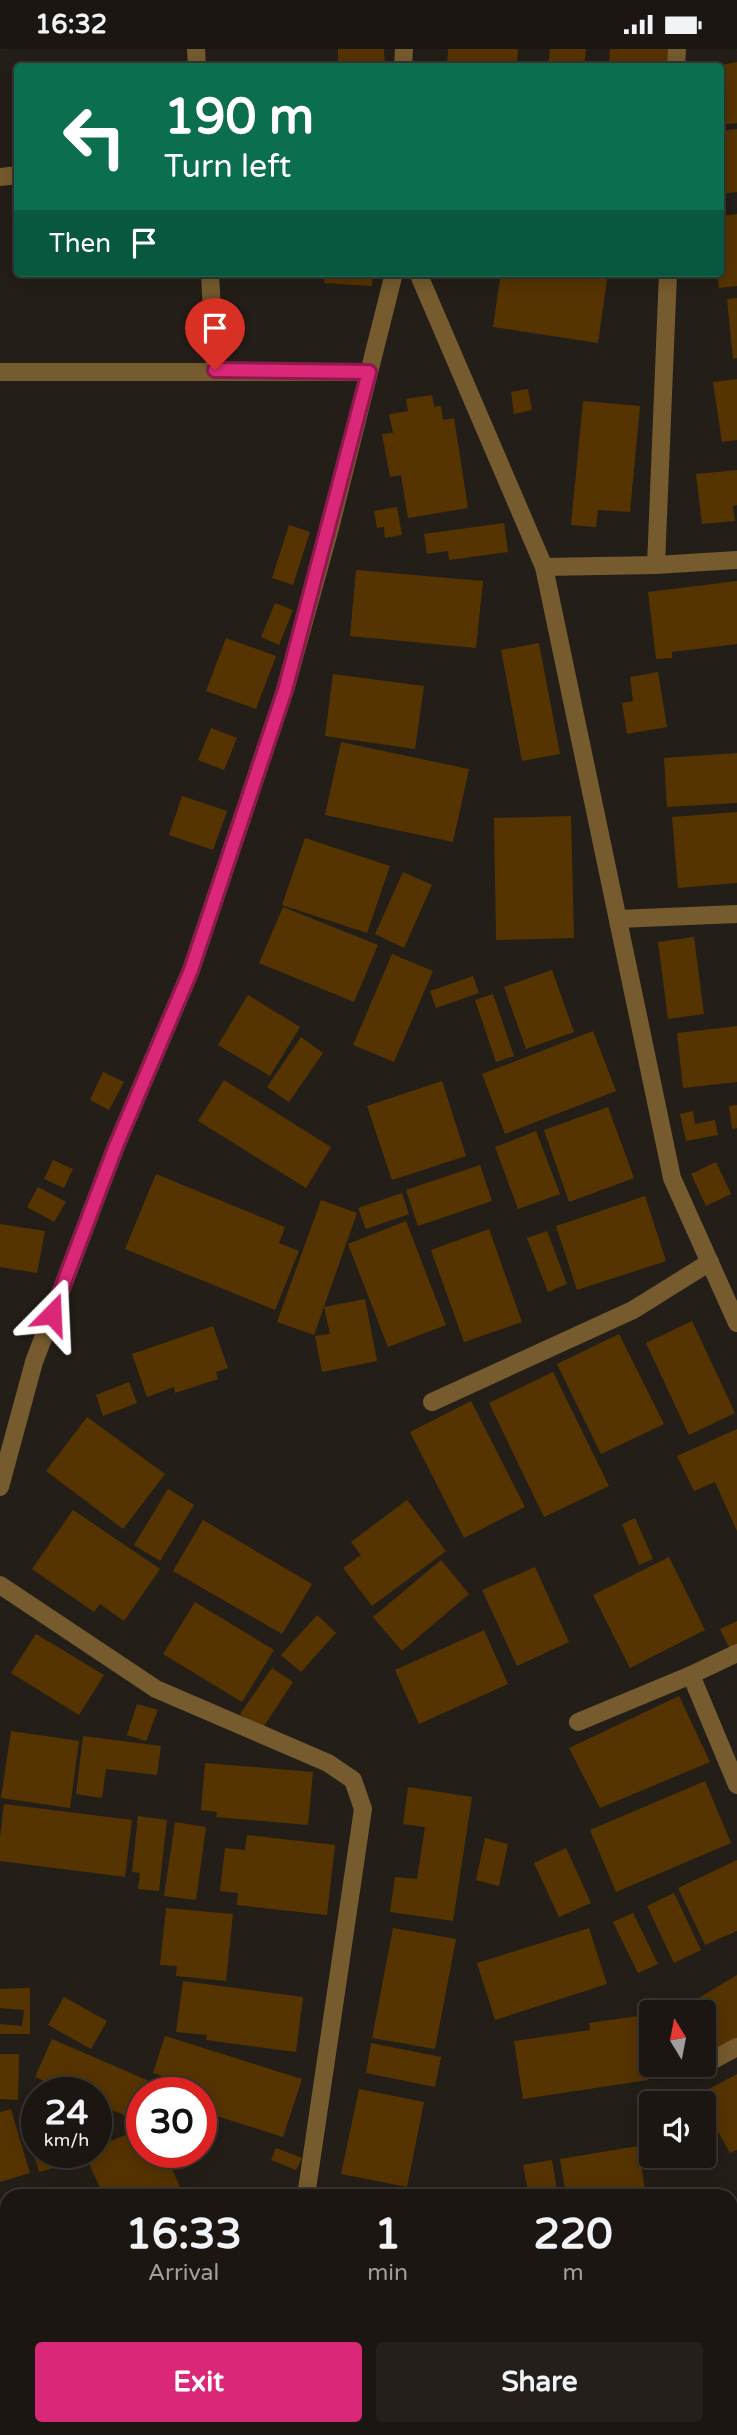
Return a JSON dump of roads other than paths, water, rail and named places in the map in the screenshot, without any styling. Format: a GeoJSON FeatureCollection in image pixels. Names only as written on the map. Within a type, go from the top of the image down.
{"type":"FeatureCollection","features":[{"type":"Feature","properties":{"kind":"street"},"geometry":{"type":"LineString","coordinates":[[210,277],[215,370]]}},
{"type":"Feature","properties":{"kind":"street"},"geometry":{"type":"LineString","coordinates":[[0,1487],[34,1362],[116,1146],[191,970],[285,690],[393,277]]}},
{"type":"Feature","properties":{"kind":"street"},"geometry":{"type":"LineString","coordinates":[[420,277],[544,567],[673,1178],[737,1323]]}},
{"type":"Feature","properties":{"kind":"street"},"geometry":{"type":"LineString","coordinates":[[656,565],[668,277]]}},
{"type":"Feature","properties":{"kind":"street"},"geometry":{"type":"LineString","coordinates":[[0,372],[369,372]]}},
{"type":"Feature","properties":{"kind":"street"},"geometry":{"type":"LineString","coordinates":[[544,567],[737,560]]}},
{"type":"Feature","properties":{"kind":"street"},"geometry":{"type":"LineString","coordinates":[[618,919],[737,914]]}},
{"type":"Feature","properties":{"kind":"street"},"geometry":{"type":"LineString","coordinates":[[432,1402],[633,1310],[710,1262]]}},
{"type":"Feature","properties":{"kind":"street"},"geometry":{"type":"LineString","coordinates":[[0,1585],[156,1689],[328,1763],[353,1780],[363,1809],[307,2189]]}},
{"type":"Feature","properties":{"kind":"street"},"geometry":{"type":"LineString","coordinates":[[578,1721],[691,1675],[737,1653]]}},
{"type":"Feature","properties":{"kind":"street"},"geometry":{"type":"LineString","coordinates":[[691,1675],[737,1785]]}},
{"type":"Feature","properties":{"kind":"street"},"geometry":{"type":"LineString","coordinates":[[716,2058],[737,2047]]}}]}
